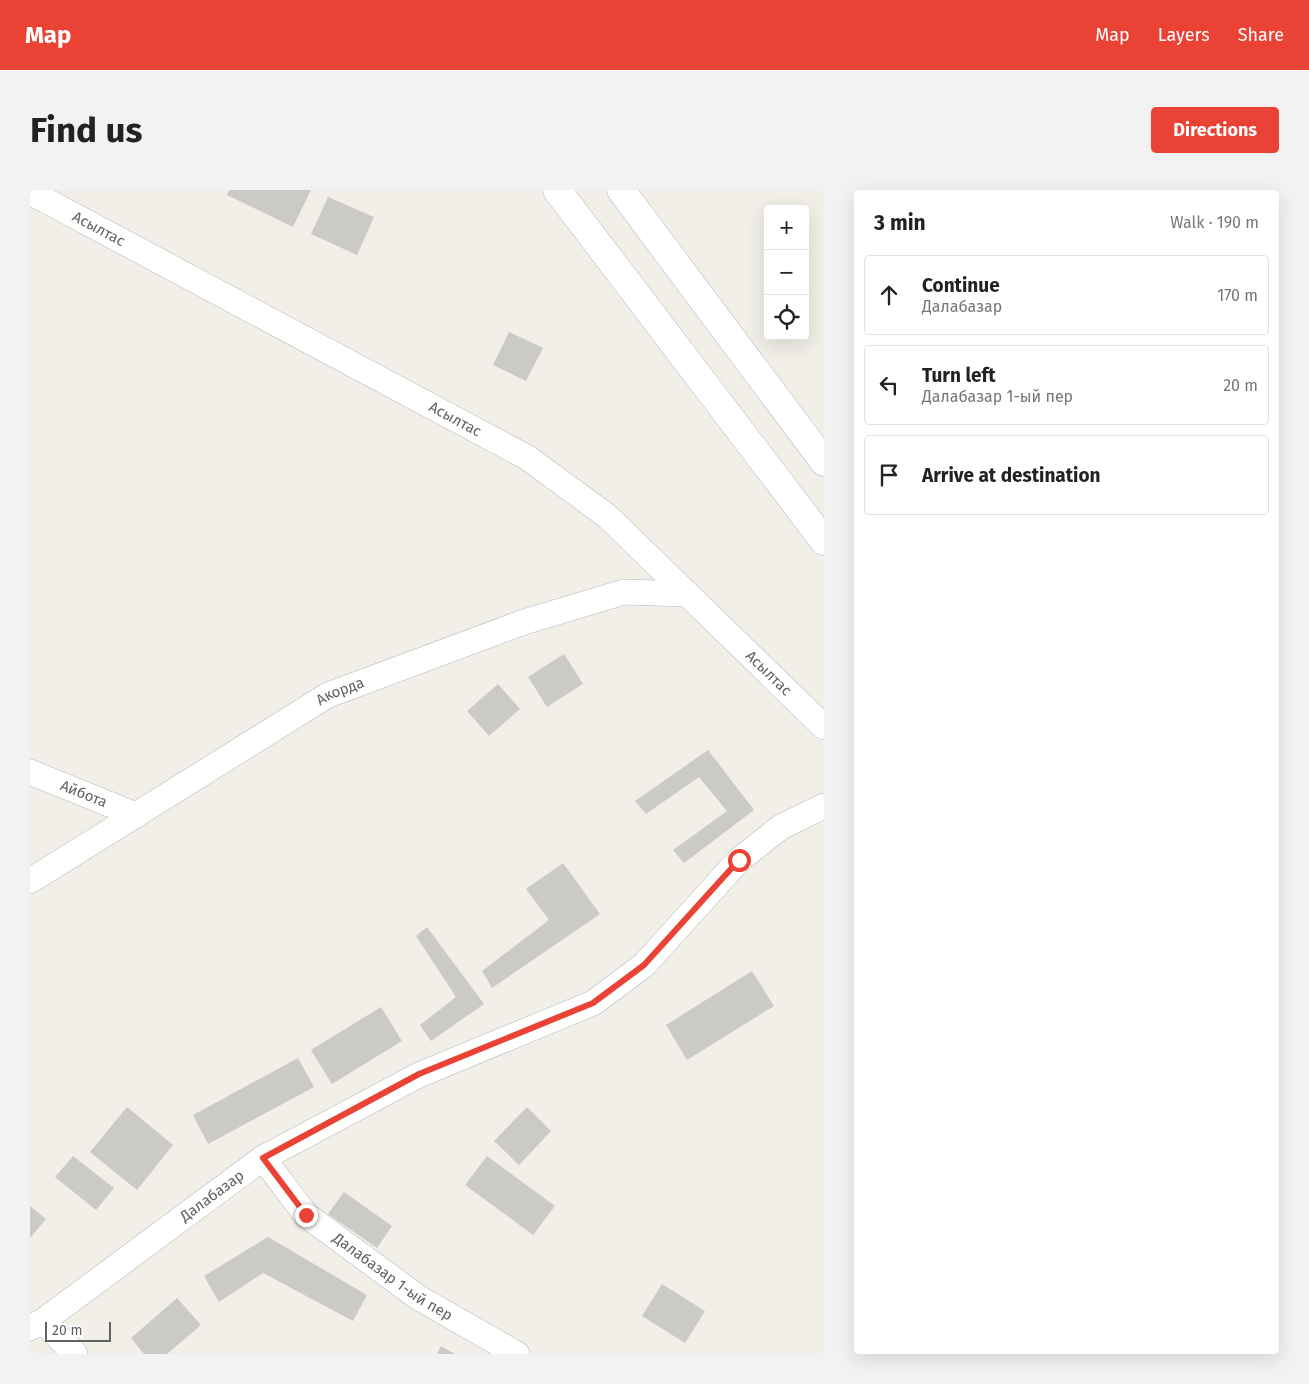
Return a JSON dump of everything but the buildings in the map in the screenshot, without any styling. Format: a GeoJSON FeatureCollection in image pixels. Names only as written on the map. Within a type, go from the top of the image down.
{"type":"FeatureCollection","features":[{"type":"Feature","properties":{"kind":"main road"},"geometry":{"type":"LineString","coordinates":[[557,190],[824,541]]}},
{"type":"Feature","properties":{"kind":"main road"},"geometry":{"type":"LineString","coordinates":[[621,190],[824,462]]}},
{"type":"Feature","properties":{"kind":"street","name":"Асылтас"},"geometry":{"type":"LineString","coordinates":[[30,192],[528,458],[607,516],[824,727]]}},
{"type":"Feature","properties":{"kind":"street","name":"Акорда"},"geometry":{"type":"LineString","coordinates":[[30,881],[328,695],[524,622],[624,592],[687,594]]}},
{"type":"Feature","properties":{"kind":"street","name":"Айбота"},"geometry":{"type":"LineString","coordinates":[[30,772],[136,814]]}},
{"type":"Feature","properties":{"kind":"street","name":"Далабазар"},"geometry":{"type":"LineString","coordinates":[[37,1324],[263,1158],[419,1074],[593,1003],[644,965],[739,860],[781,827],[824,806]]}},
{"type":"Feature","properties":{"kind":"street","name":"Далабазар 1-ый пер"},"geometry":{"type":"LineString","coordinates":[[263,1158],[306,1215],[418,1298],[517,1354]]}},
{"type":"Feature","properties":{"kind":"street"},"geometry":{"type":"LineString","coordinates":[[37,1324],[75,1354]]}},
{"type":"Feature","properties":{"kind":"route"},"geometry":{"type":"LineString","coordinates":[[306,1215],[263,1158],[419,1074],[593,1003],[644,965],[739,860]]}}]}
